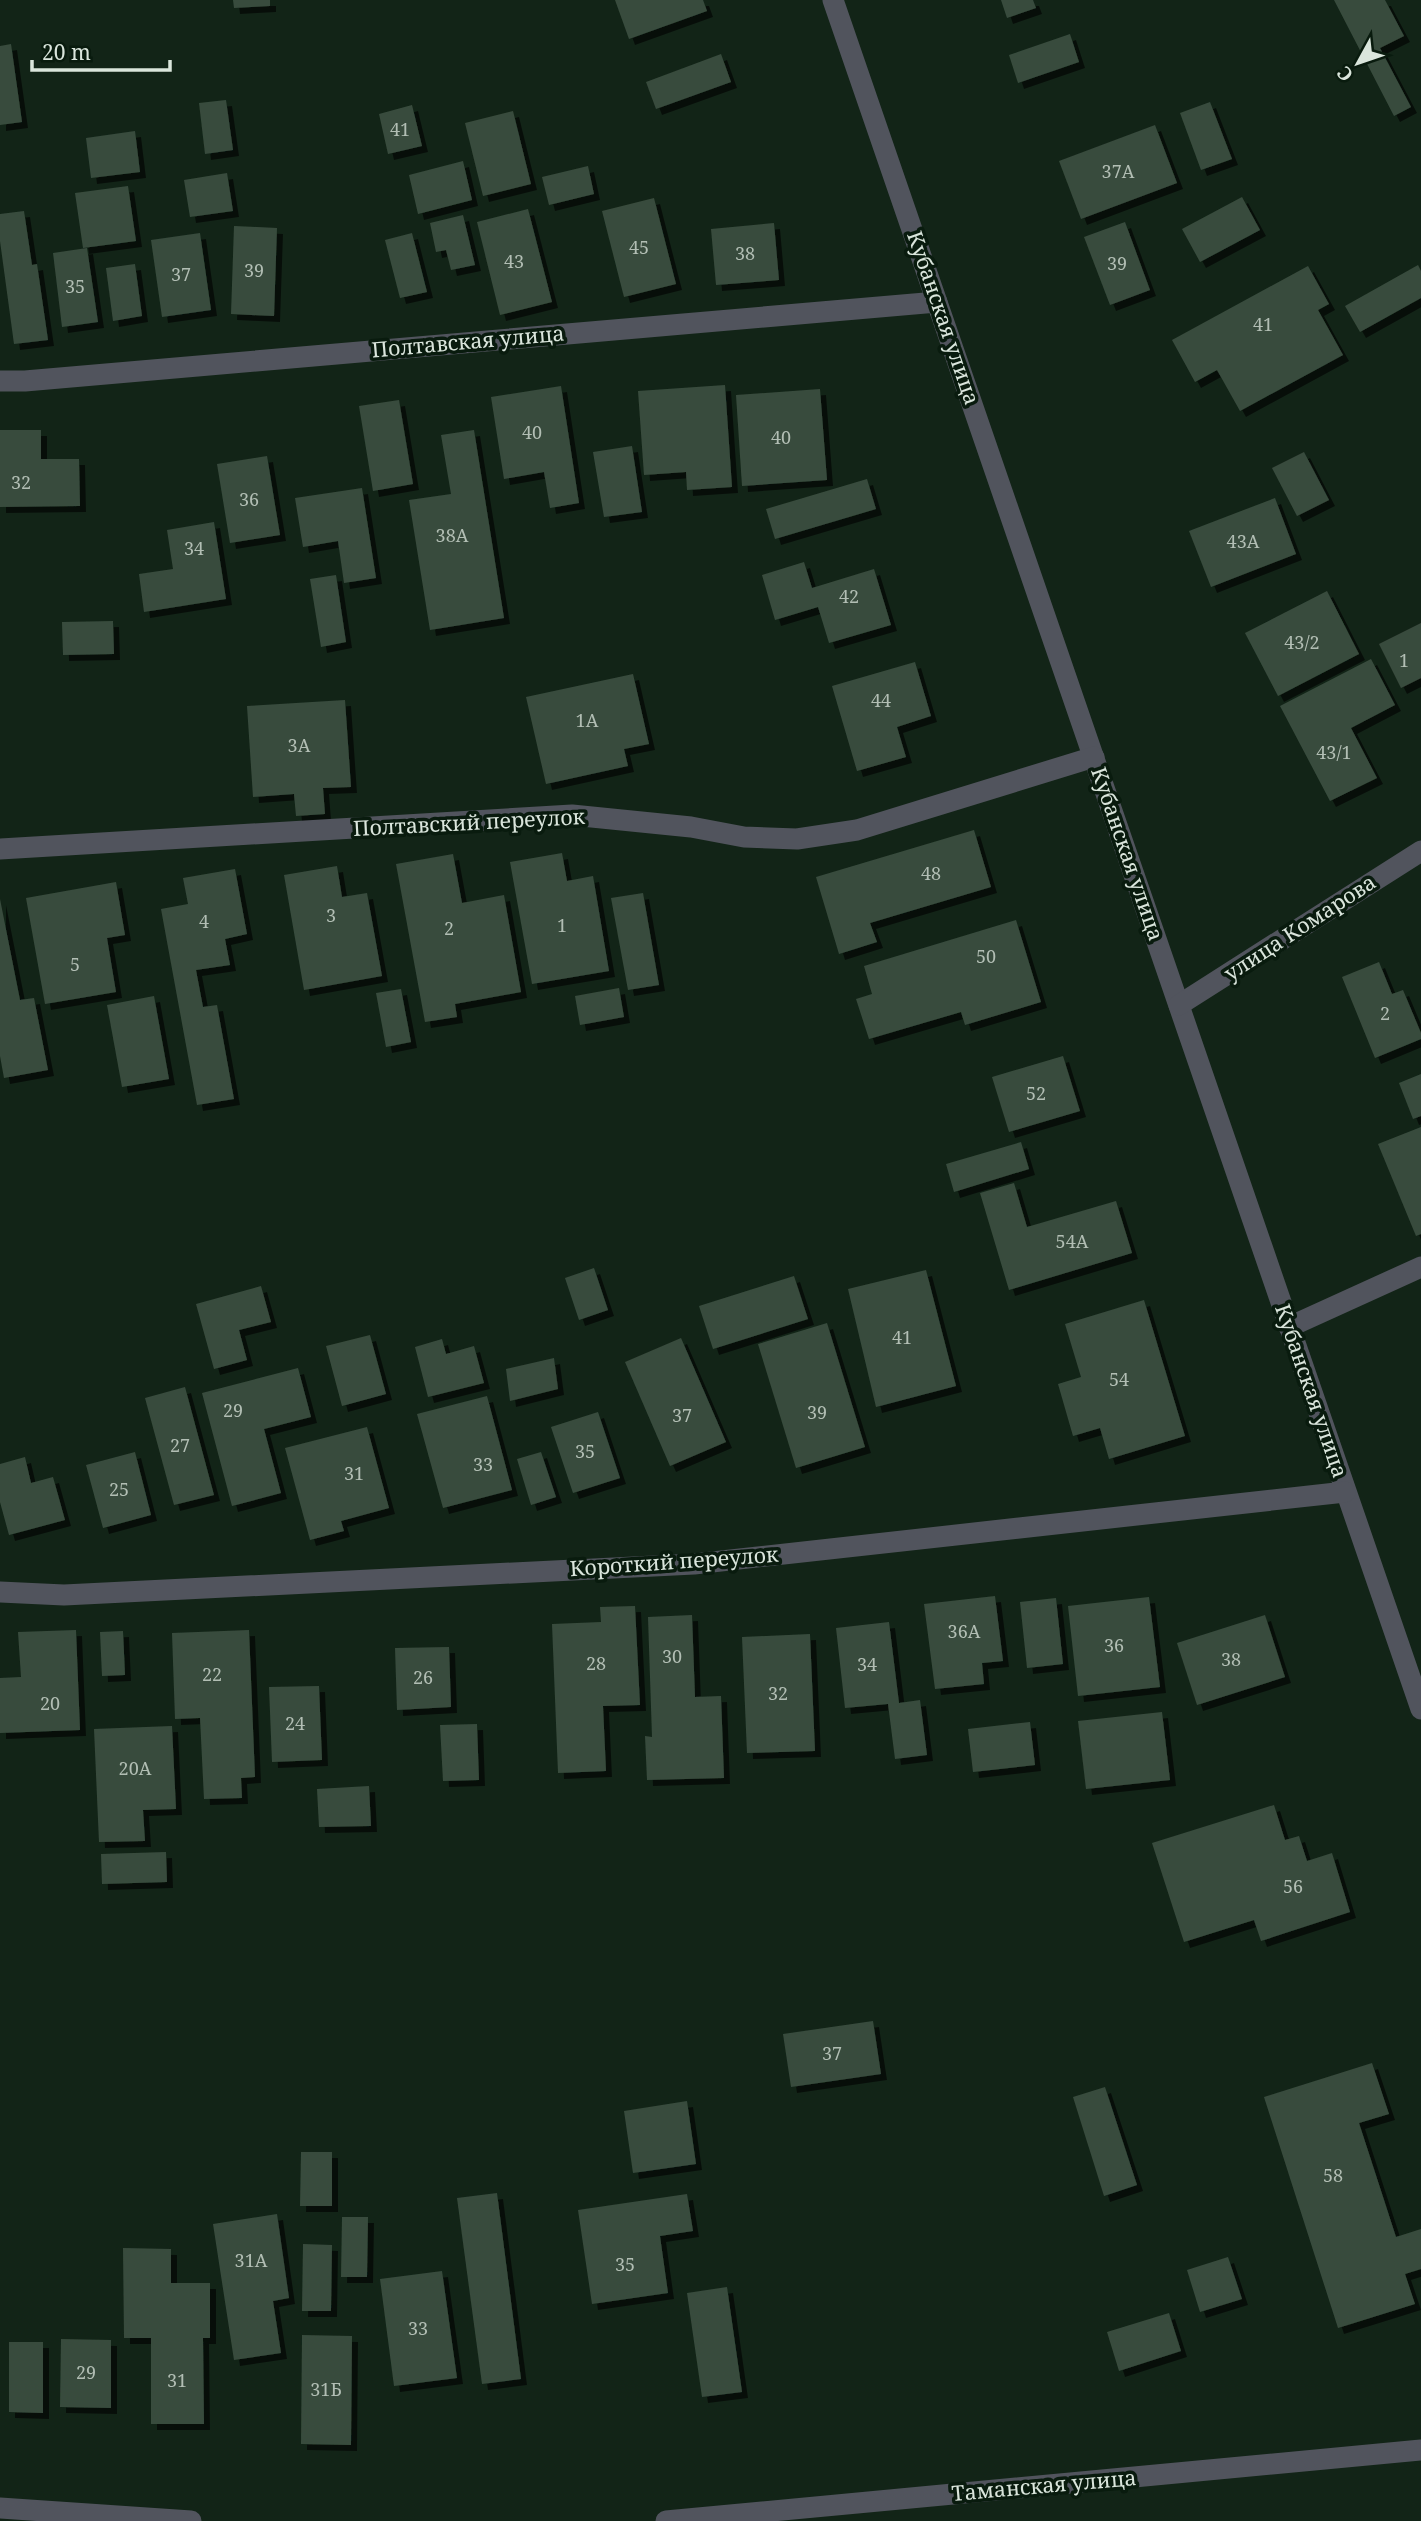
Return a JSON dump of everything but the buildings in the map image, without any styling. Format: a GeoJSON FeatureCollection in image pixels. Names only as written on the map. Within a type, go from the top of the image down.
{"type":"FeatureCollection","features":[{"type":"Feature","properties":{"kind":"street","name":"Кубанская улица"},"geometry":{"type":"LineString","coordinates":[[833,0],[1421,1709]]}},
{"type":"Feature","properties":{"kind":"street","name":"Полтавская улица"},"geometry":{"type":"LineString","coordinates":[[0,381],[25,381],[937,302]]}},
{"type":"Feature","properties":{"kind":"street","name":"Полтавский переулок"},"geometry":{"type":"LineString","coordinates":[[0,849],[572,815],[691,827],[744,837],[797,839],[857,830],[1094,757]]}},
{"type":"Feature","properties":{"kind":"street","name":"улица Комарова"},"geometry":{"type":"LineString","coordinates":[[1179,1005],[1421,851]]}},
{"type":"Feature","properties":{"kind":"street"},"geometry":{"type":"LineString","coordinates":[[1289,1327],[1421,1267]]}},
{"type":"Feature","properties":{"kind":"street","name":"Короткий переулок"},"geometry":{"type":"LineString","coordinates":[[0,1592],[64,1595],[694,1564],[1345,1492]]}},
{"type":"Feature","properties":{"kind":"street","name":"Таманская улица"},"geometry":{"type":"LineString","coordinates":[[666,2521],[1421,2450]]}},
{"type":"Feature","properties":{"kind":"street"},"geometry":{"type":"LineString","coordinates":[[0,2508],[191,2521]]}}]}
